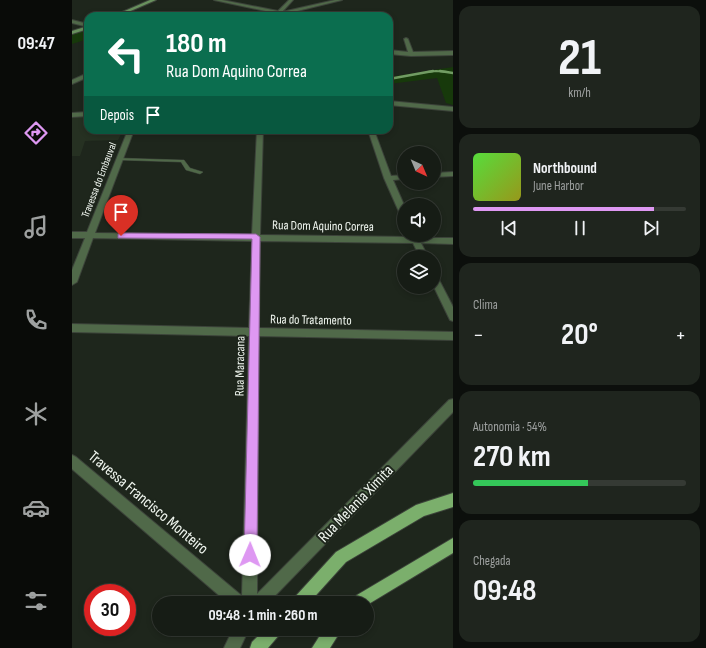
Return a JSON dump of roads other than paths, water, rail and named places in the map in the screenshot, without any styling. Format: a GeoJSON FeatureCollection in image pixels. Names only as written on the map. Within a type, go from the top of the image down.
{"type":"FeatureCollection","features":[{"type":"Feature","properties":{"kind":"main road"},"geometry":{"type":"LineString","coordinates":[[125,12],[154,0]]}},
{"type":"Feature","properties":{"kind":"main road"},"geometry":{"type":"LineString","coordinates":[[72,33],[84,28]]}},
{"type":"Feature","properties":{"kind":"main road"},"geometry":{"type":"LineString","coordinates":[[306,596],[342,557],[421,510],[453,500]]}},
{"type":"Feature","properties":{"kind":"main road"},"geometry":{"type":"LineString","coordinates":[[369,596],[453,545]]}},
{"type":"Feature","properties":{"kind":"main road"},"geometry":{"type":"LineString","coordinates":[[258,648],[269,636]]}},
{"type":"Feature","properties":{"kind":"main road"},"geometry":{"type":"LineString","coordinates":[[320,648],[329,636]]}},
{"type":"Feature","properties":{"kind":"street"},"geometry":{"type":"LineString","coordinates":[[216,0],[269,12]]}},
{"type":"Feature","properties":{"kind":"street"},"geometry":{"type":"LineString","coordinates":[[284,12],[291,0]]}},
{"type":"Feature","properties":{"kind":"street"},"geometry":{"type":"LineString","coordinates":[[294,12],[340,0]]}},
{"type":"Feature","properties":{"kind":"street"},"geometry":{"type":"LineString","coordinates":[[72,21],[84,25]]}},
{"type":"Feature","properties":{"kind":"street"},"geometry":{"type":"LineString","coordinates":[[406,40],[411,54]]}},
{"type":"Feature","properties":{"kind":"street"},"geometry":{"type":"LineString","coordinates":[[393,52],[411,54],[453,53]]}},
{"type":"Feature","properties":{"kind":"street"},"geometry":{"type":"LineString","coordinates":[[72,82],[84,77]]}},
{"type":"Feature","properties":{"kind":"street"},"geometry":{"type":"LineString","coordinates":[[393,103],[453,109]]}},
{"type":"Feature","properties":{"kind":"street"},"geometry":{"type":"LineString","coordinates":[[72,115],[84,114]]}},
{"type":"Feature","properties":{"kind":"street","name":"Travessa do Embauval"},"geometry":{"type":"LineString","coordinates":[[72,282],[129,134]]}},
{"type":"Feature","properties":{"kind":"street","name":"Rua Maracana"},"geometry":{"type":"LineString","coordinates":[[250,596],[256,237],[260,134]]}},
{"type":"Feature","properties":{"kind":"street"},"geometry":{"type":"LineString","coordinates":[[372,134],[397,198]]}},
{"type":"Feature","properties":{"kind":"street"},"geometry":{"type":"LineString","coordinates":[[441,175],[453,174]]}},
{"type":"Feature","properties":{"kind":"street"},"geometry":{"type":"LineString","coordinates":[[388,178],[397,177]]}},
{"type":"Feature","properties":{"kind":"street","name":"Rua Dom Aquino Correa"},"geometry":{"type":"LineString","coordinates":[[72,236],[397,238]]}},
{"type":"Feature","properties":{"kind":"street","name":"Rua Dom Aquino Correa"},"geometry":{"type":"LineString","coordinates":[[441,240],[453,241]]}},
{"type":"Feature","properties":{"kind":"street"},"geometry":{"type":"LineString","coordinates":[[441,292],[453,317]]}},
{"type":"Feature","properties":{"kind":"street","name":"Rua do Tratamento"},"geometry":{"type":"LineString","coordinates":[[72,328],[453,336]]}},
{"type":"Feature","properties":{"kind":"street","name":"Rua Melania Ximita"},"geometry":{"type":"LineString","coordinates":[[265,596],[453,404]]}},
{"type":"Feature","properties":{"kind":"street","name":"Travessa Francisco Monteiro"},"geometry":{"type":"LineString","coordinates":[[72,461],[231,596]]}},
{"type":"Feature","properties":{"kind":"street"},"geometry":{"type":"LineString","coordinates":[[232,648],[238,636]]}},
{"type":"Feature","properties":{"kind":"lane"},"geometry":{"type":"LineString","coordinates":[[119,159],[182,161],[188,169],[200,172]]}},
{"type":"Feature","properties":{"kind":"waterway"},"geometry":{"type":"LineString","coordinates":[[428,72],[433,71]]}},
{"type":"Feature","properties":{"kind":"waterway"},"geometry":{"type":"LineString","coordinates":[[440,71],[445,72]]}},
{"type":"Feature","properties":{"kind":"waterway"},"geometry":{"type":"LineString","coordinates":[[393,78],[428,72]]}},
{"type":"Feature","properties":{"kind":"waterway"},"geometry":{"type":"LineString","coordinates":[[428,72],[445,72]]}},
{"type":"Feature","properties":{"kind":"waterway"},"geometry":{"type":"LineString","coordinates":[[445,72],[453,73]]}}]}
